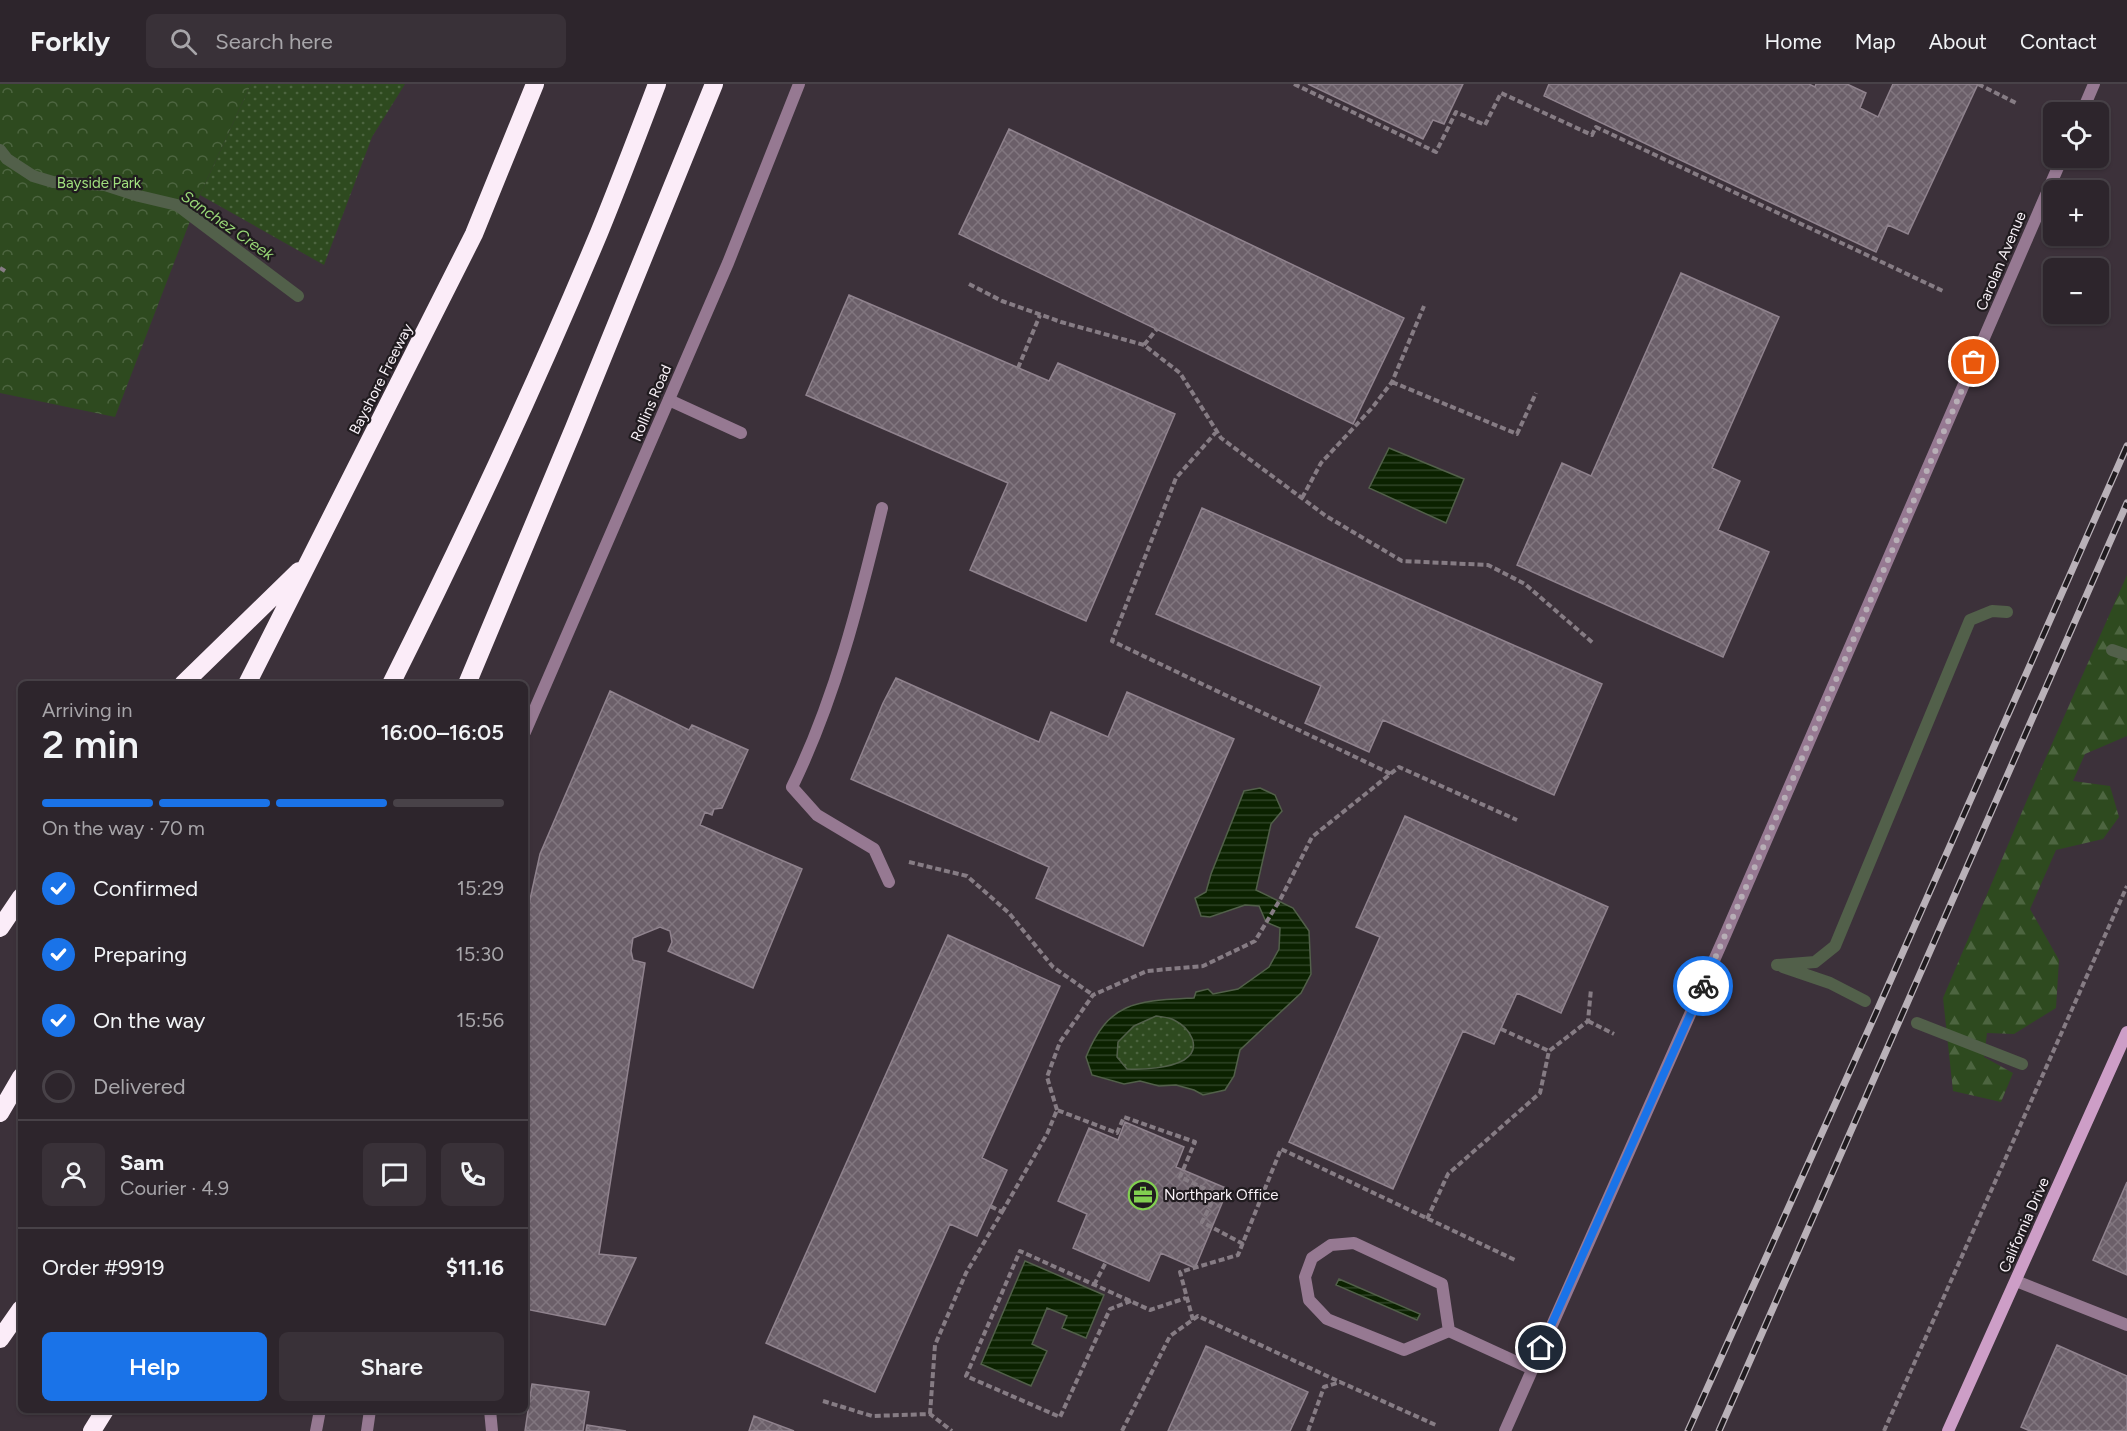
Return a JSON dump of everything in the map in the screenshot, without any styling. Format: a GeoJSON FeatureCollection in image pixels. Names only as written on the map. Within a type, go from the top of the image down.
{"type":"FeatureCollection","features":[{"type":"Feature","properties":{"kind":"highway","name":"Bayshore Freeway"},"geometry":{"type":"LineString","coordinates":[[249,681],[474,234],[535,84]]}},
{"type":"Feature","properties":{"kind":"highway"},"geometry":{"type":"LineString","coordinates":[[392,681],[460,545],[531,390],[600,232],[657,84]]}},
{"type":"Feature","properties":{"kind":"highway"},"geometry":{"type":"LineString","coordinates":[[469,681],[714,84]]}},
{"type":"Feature","properties":{"kind":"highway"},"geometry":{"type":"LineString","coordinates":[[186,681],[311,559]]}},
{"type":"Feature","properties":{"kind":"highway"},"geometry":{"type":"LineString","coordinates":[[0,928],[18,901]]}},
{"type":"Feature","properties":{"kind":"highway"},"geometry":{"type":"LineString","coordinates":[[0,1113],[18,1082]]}},
{"type":"Feature","properties":{"kind":"highway"},"geometry":{"type":"LineString","coordinates":[[0,1339],[18,1313]]}},
{"type":"Feature","properties":{"kind":"highway"},"geometry":{"type":"LineString","coordinates":[[92,1431],[103,1413]]}},
{"type":"Feature","properties":{"kind":"main road","name":"California Drive"},"geometry":{"type":"LineString","coordinates":[[1948,1431],[2127,1032]]}},
{"type":"Feature","properties":{"kind":"street","name":"Rollins Road"},"geometry":{"type":"LineString","coordinates":[[528,725],[728,263],[800,84]]}},
{"type":"Feature","properties":{"kind":"street"},"geometry":{"type":"LineString","coordinates":[[2086,102],[2094,84]]}},
{"type":"Feature","properties":{"kind":"street","name":"Carolan Avenue"},"geometry":{"type":"LineString","coordinates":[[1505,1431],[1728,929],[2058,168]]}},
{"type":"Feature","properties":{"kind":"street"},"geometry":{"type":"LineString","coordinates":[[669,400],[741,434]]}},
{"type":"Feature","properties":{"kind":"street"},"geometry":{"type":"LineString","coordinates":[[882,508],[853,624],[809,752],[792,787],[817,815],[874,849],[889,882]]}},
{"type":"Feature","properties":{"kind":"street"},"geometry":{"type":"LineString","coordinates":[[1449,1331],[1442,1284],[1354,1243],[1330,1245],[1312,1258],[1305,1277],[1309,1300],[1327,1319],[1404,1350],[1449,1331],[1532,1369]]}},
{"type":"Feature","properties":{"kind":"street"},"geometry":{"type":"LineString","coordinates":[[2016,1281],[2127,1325]]}},
{"type":"Feature","properties":{"kind":"street"},"geometry":{"type":"LineString","coordinates":[[316,1431],[319,1413]]}},
{"type":"Feature","properties":{"kind":"street"},"geometry":{"type":"LineString","coordinates":[[367,1431],[370,1413]]}},
{"type":"Feature","properties":{"kind":"street"},"geometry":{"type":"LineString","coordinates":[[490,1413],[492,1431]]}},
{"type":"Feature","properties":{"kind":"path"},"geometry":{"type":"LineString","coordinates":[[1294,84],[1436,152],[1456,112],[1485,125],[1501,93],[1592,135],[1596,127],[1942,291]]}},
{"type":"Feature","properties":{"kind":"path"},"geometry":{"type":"LineString","coordinates":[[1978,84],[2016,103]]}},
{"type":"Feature","properties":{"kind":"path"},"geometry":{"type":"LineString","coordinates":[[969,284],[1002,301],[1040,315],[1144,345],[1180,373],[1221,438],[1326,516],[1402,561],[1488,565],[1525,584],[1593,644]]}},
{"type":"Feature","properties":{"kind":"path"},"geometry":{"type":"LineString","coordinates":[[1302,498],[1321,463],[1372,408],[1392,382],[1424,306]]}},
{"type":"Feature","properties":{"kind":"path"},"geometry":{"type":"LineString","coordinates":[[1018,368],[1040,315]]}},
{"type":"Feature","properties":{"kind":"path"},"geometry":{"type":"LineString","coordinates":[[1144,345],[1157,329]]}},
{"type":"Feature","properties":{"kind":"path"},"geometry":{"type":"LineString","coordinates":[[1392,382],[1517,434],[1536,393]]}},
{"type":"Feature","properties":{"kind":"path"},"geometry":{"type":"LineString","coordinates":[[1217,431],[1176,478],[1112,641],[1391,774]]}},
{"type":"Feature","properties":{"kind":"path"},"geometry":{"type":"LineString","coordinates":[[930,1414],[935,1345],[966,1273],[1047,1134],[1057,1110],[1047,1077],[1059,1042],[1093,995],[1147,971],[1203,966],[1255,941],[1281,898],[1312,837],[1400,767],[1517,819]]}},
{"type":"Feature","properties":{"kind":"path"},"geometry":{"type":"LineString","coordinates":[[889,882],[898,860],[967,876],[1009,913],[1053,967],[1093,995]]}},
{"type":"Feature","properties":{"kind":"path"},"geometry":{"type":"LineString","coordinates":[[1884,1431],[2127,886]]}},
{"type":"Feature","properties":{"kind":"path"},"geometry":{"type":"LineString","coordinates":[[1427,1219],[1448,1174],[1540,1093],[1549,1051],[1588,1021],[1591,989]]}},
{"type":"Feature","properties":{"kind":"path"},"geometry":{"type":"LineString","coordinates":[[1588,1021],[1614,1034]]}},
{"type":"Feature","properties":{"kind":"path"},"geometry":{"type":"LineString","coordinates":[[1501,1029],[1549,1051]]}},
{"type":"Feature","properties":{"kind":"path"},"geometry":{"type":"LineString","coordinates":[[1057,1110],[1117,1133],[1124,1117],[1195,1142],[1180,1177],[1216,1194],[1202,1222],[1243,1244]]}},
{"type":"Feature","properties":{"kind":"path"},"geometry":{"type":"LineString","coordinates":[[990,1206],[1002,1212]]}},
{"type":"Feature","properties":{"kind":"path"},"geometry":{"type":"LineString","coordinates":[[1131,1301],[1110,1309],[1060,1417],[966,1376],[1020,1251],[1094,1285],[1131,1301],[1150,1310],[1186,1298]]}},
{"type":"Feature","properties":{"kind":"path"},"geometry":{"type":"LineString","coordinates":[[1094,1285],[1106,1262]]}},
{"type":"Feature","properties":{"kind":"path"},"geometry":{"type":"LineString","coordinates":[[1122,1431],[1170,1335],[1197,1316],[1438,1426]]}},
{"type":"Feature","properties":{"kind":"path"},"geometry":{"type":"LineString","coordinates":[[1308,1431],[1324,1387],[1340,1383]]}},
{"type":"Feature","properties":{"kind":"path"},"geometry":{"type":"LineString","coordinates":[[823,1401],[872,1416],[930,1414],[952,1431]]}},
{"type":"Feature","properties":{"kind":"green space","name":"Bayside Park"},"geometry":{"type":"Polygon","coordinates":[[[0,84],[251,84],[200,195],[115,417],[0,393],[0,84]]]}},
{"type":"Feature","properties":{"kind":"green space"},"geometry":{"type":"Polygon","coordinates":[[[251,84],[405,84],[372,137],[324,265],[200,195],[251,84]]]}},
{"type":"Feature","properties":{"kind":"green space"},"geometry":{"type":"Polygon","coordinates":[[[2127,575],[2127,736],[2085,754],[2073,781],[2110,786],[2119,817],[2103,839],[2056,850],[2030,909],[2059,960],[2056,1008],[2014,1034],[1987,1033],[1984,1057],[2013,1073],[2001,1102],[1953,1091],[1943,998],[2027,800],[2127,575]]]}},
{"type":"Feature","properties":{"kind":"green space"},"geometry":{"type":"Polygon","coordinates":[[[1156,1015],[1175,1020],[1185,1028],[1192,1039],[1192,1050],[1183,1060],[1171,1065],[1148,1069],[1127,1069],[1117,1057],[1118,1042],[1134,1025],[1156,1015]]]}},
{"type":"Feature","properties":{"kind":"shaded area"},"geometry":{"type":"Polygon","coordinates":[[[1389,448],[1464,479],[1446,523],[1369,488],[1389,448]]]}},
{"type":"Feature","properties":{"kind":"shaded area"},"geometry":{"type":"Polygon","coordinates":[[[1260,788],[1275,795],[1282,811],[1271,824],[1256,890],[1293,908],[1309,931],[1311,974],[1301,993],[1240,1050],[1234,1076],[1225,1090],[1203,1095],[1176,1085],[1159,1086],[1140,1081],[1124,1084],[1092,1075],[1086,1057],[1095,1038],[1116,1014],[1141,1003],[1194,998],[1196,992],[1208,989],[1213,994],[1238,989],[1269,967],[1279,949],[1280,928],[1266,922],[1259,906],[1245,905],[1210,917],[1201,916],[1195,898],[1206,892],[1244,791],[1260,788]],[[1156,1016],[1134,1026],[1118,1042],[1117,1057],[1127,1069],[1148,1069],[1178,1063],[1190,1055],[1193,1050],[1192,1038],[1185,1028],[1174,1020],[1156,1016]]]}},
{"type":"Feature","properties":{"kind":"shaded area"},"geometry":{"type":"Polygon","coordinates":[[[1025,1261],[1104,1295],[1086,1338],[1062,1328],[1067,1316],[1047,1308],[1032,1344],[1047,1351],[1031,1386],[981,1364],[1025,1261]]]}},
{"type":"Feature","properties":{"kind":"shaded area"},"geometry":{"type":"Polygon","coordinates":[[[1339,1279],[1420,1314],[1417,1320],[1336,1285],[1339,1279]]]}},
{"type":"Feature","properties":{"kind":"building"},"geometry":{"type":"Polygon","coordinates":[[[1308,84],[1463,84],[1444,124],[1433,120],[1423,139],[1308,84]]]}},
{"type":"Feature","properties":{"kind":"building"},"geometry":{"type":"Polygon","coordinates":[[[1549,84],[1809,84],[1815,87],[1816,84],[1847,84],[1866,93],[1860,108],[1878,117],[1893,84],[1978,84],[1908,234],[1888,225],[1876,252],[1544,96],[1549,84]]]}},
{"type":"Feature","properties":{"kind":"building"},"geometry":{"type":"Polygon","coordinates":[[[1009,129],[1404,318],[1353,424],[959,234],[1009,129]]]}},
{"type":"Feature","properties":{"kind":"building"},"geometry":{"type":"Polygon","coordinates":[[[1681,273],[1779,317],[1712,468],[1740,481],[1718,530],[1769,552],[1723,657],[1517,565],[1562,463],[1591,476],[1681,273]]]}},
{"type":"Feature","properties":{"kind":"building"},"geometry":{"type":"Polygon","coordinates":[[[849,295],[1049,381],[1058,363],[1175,414],[1086,621],[970,570],[1008,483],[806,395],[849,295]]]}},
{"type":"Feature","properties":{"kind":"building"},"geometry":{"type":"Polygon","coordinates":[[[1202,508],[1602,684],[1554,795],[1383,720],[1369,752],[1305,723],[1321,686],[1156,614],[1202,508]]]}},
{"type":"Feature","properties":{"kind":"building"},"geometry":{"type":"Polygon","coordinates":[[[896,678],[1039,742],[1051,712],[1108,737],[1127,692],[1234,739],[1143,946],[1036,898],[1049,867],[851,779],[896,678]]]}},
{"type":"Feature","properties":{"kind":"building"},"geometry":{"type":"Polygon","coordinates":[[[610,691],[689,730],[692,725],[748,750],[722,808],[714,809],[712,815],[705,812],[700,825],[802,869],[753,988],[668,951],[672,942],[670,931],[660,927],[633,938],[631,951],[633,960],[645,963],[599,1254],[636,1258],[605,1325],[528,1310],[528,908],[540,854],[610,691]]]}},
{"type":"Feature","properties":{"kind":"building"},"geometry":{"type":"Polygon","coordinates":[[[1405,816],[1608,907],[1561,1013],[1517,993],[1494,1044],[1463,1031],[1393,1189],[1289,1142],[1380,937],[1356,927],[1405,816]]]}},
{"type":"Feature","properties":{"kind":"building"},"geometry":{"type":"Polygon","coordinates":[[[948,935],[1060,986],[982,1158],[1007,1170],[977,1236],[950,1224],[875,1392],[766,1343],[948,935]]]}},
{"type":"Feature","properties":{"kind":"building","name":"Northpark Office"},"geometry":{"type":"Polygon","coordinates":[[[1125,1122],[1184,1147],[1176,1167],[1228,1189],[1195,1268],[1161,1253],[1149,1281],[1073,1248],[1087,1214],[1058,1201],[1089,1128],[1118,1140],[1125,1122]]]}},
{"type":"Feature","properties":{"kind":"building"},"geometry":{"type":"Polygon","coordinates":[[[2127,1182],[2127,1275],[2093,1260],[2127,1182]]]}},
{"type":"Feature","properties":{"kind":"building"},"geometry":{"type":"Polygon","coordinates":[[[2057,1345],[2127,1376],[2127,1431],[2030,1431],[2021,1427],[2057,1345]]]}},
{"type":"Feature","properties":{"kind":"building"},"geometry":{"type":"Polygon","coordinates":[[[1206,1346],[1308,1392],[1290,1431],[1168,1431],[1206,1346]]]}},
{"type":"Feature","properties":{"kind":"building"},"geometry":{"type":"Polygon","coordinates":[[[532,1384],[589,1392],[583,1431],[525,1431],[532,1384]]]}},
{"type":"Feature","properties":{"kind":"building"},"geometry":{"type":"Polygon","coordinates":[[[754,1416],[794,1431],[749,1431],[754,1416]]]}},
{"type":"Feature","properties":{"kind":"building"},"geometry":{"type":"Polygon","coordinates":[[[587,1425],[626,1431],[586,1431],[587,1425]]]}},
{"type":"Feature","properties":{"kind":"waterway","name":"Sanchez Creek"},"geometry":{"type":"LineString","coordinates":[[0,150],[7,159],[33,176],[53,182],[105,185],[177,205],[298,296]]}},
{"type":"Feature","properties":{"kind":"waterway"},"geometry":{"type":"LineString","coordinates":[[1777,965],[1815,962],[1835,946],[1970,620],[1992,611],[2007,612]]}},
{"type":"Feature","properties":{"kind":"waterway"},"geometry":{"type":"LineString","coordinates":[[2112,650],[2127,655]]}},
{"type":"Feature","properties":{"kind":"waterway","name":"Sanchez Creek"},"geometry":{"type":"LineString","coordinates":[[1783,967],[1830,983],[1865,1001]]}},
{"type":"Feature","properties":{"kind":"waterway","name":"Sanchez Creek"},"geometry":{"type":"LineString","coordinates":[[1917,1023],[2022,1064]]}},
{"type":"Feature","properties":{"kind":"railway"},"geometry":{"type":"LineString","coordinates":[[1688,1431],[2127,446]]}},
{"type":"Feature","properties":{"kind":"railway"},"geometry":{"type":"LineString","coordinates":[[1719,1431],[2127,503]]}},
{"type":"Feature","properties":{"kind":"way so far"},"geometry":{"type":"LineString","coordinates":[[1703,986],[1974,362]]}},
{"type":"Feature","properties":{"kind":"place","name":"Northpark Office"},"geometry":{"type":"Point","coordinates":[1143,1195]}},
{"type":"Feature","properties":{"kind":"route"},"geometry":{"type":"LineString","coordinates":[[1541,1348],[1703,986]]}}]}
